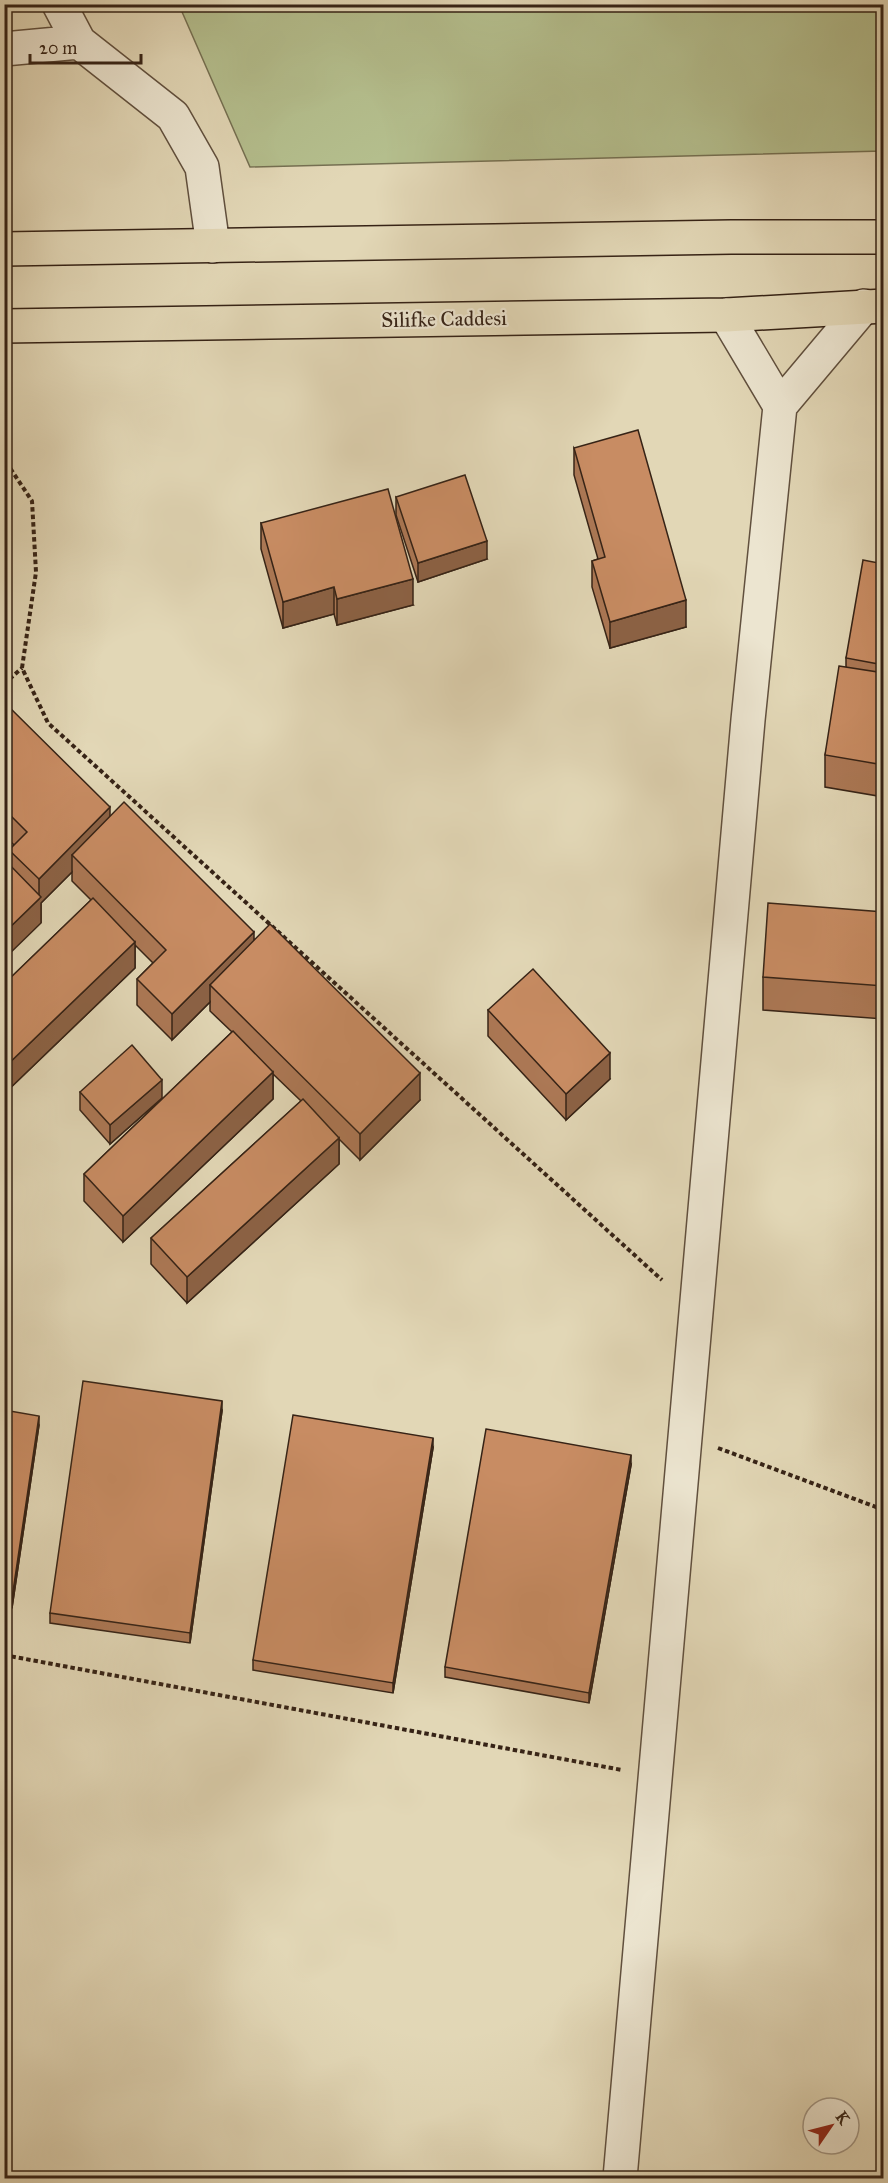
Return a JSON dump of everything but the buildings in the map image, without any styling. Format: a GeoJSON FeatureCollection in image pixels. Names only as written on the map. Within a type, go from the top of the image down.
{"type":"FeatureCollection","features":[{"type":"Feature","properties":{"kind":"highway"},"geometry":{"type":"LineString","coordinates":[[4,249],[731,237],[884,237]]}},
{"type":"Feature","properties":{"kind":"highway","name":"Silifke Caddesi"},"geometry":{"type":"LineString","coordinates":[[4,326],[726,315],[874,306]]}},
{"type":"Feature","properties":{"kind":"street"},"geometry":{"type":"LineString","coordinates":[[59,4],[79,42],[173,116],[202,167],[213,246]]}},
{"type":"Feature","properties":{"kind":"street"},"geometry":{"type":"LineString","coordinates":[[4,49],[79,42]]}},
{"type":"Feature","properties":{"kind":"street"},"geometry":{"type":"LineString","coordinates":[[780,406],[874,306]]}},
{"type":"Feature","properties":{"kind":"street"},"geometry":{"type":"LineString","coordinates":[[620,2178],[748,720],[780,406],[726,315]]}},
{"type":"Feature","properties":{"kind":"path"},"geometry":{"type":"LineString","coordinates":[[4,465],[10,468],[32,501],[36,572],[22,668],[48,723],[696,1310]]}},
{"type":"Feature","properties":{"kind":"path"},"geometry":{"type":"LineString","coordinates":[[4,684],[22,668]]}},
{"type":"Feature","properties":{"kind":"path"},"geometry":{"type":"LineString","coordinates":[[685,1436],[884,1510]]}},
{"type":"Feature","properties":{"kind":"path"},"geometry":{"type":"LineString","coordinates":[[4,1655],[655,1776]]}},
{"type":"Feature","properties":{"kind":"green space"},"geometry":{"type":"Polygon","coordinates":[[[179,5],[883,5],[883,151],[250,167],[179,5]]]}}]}
